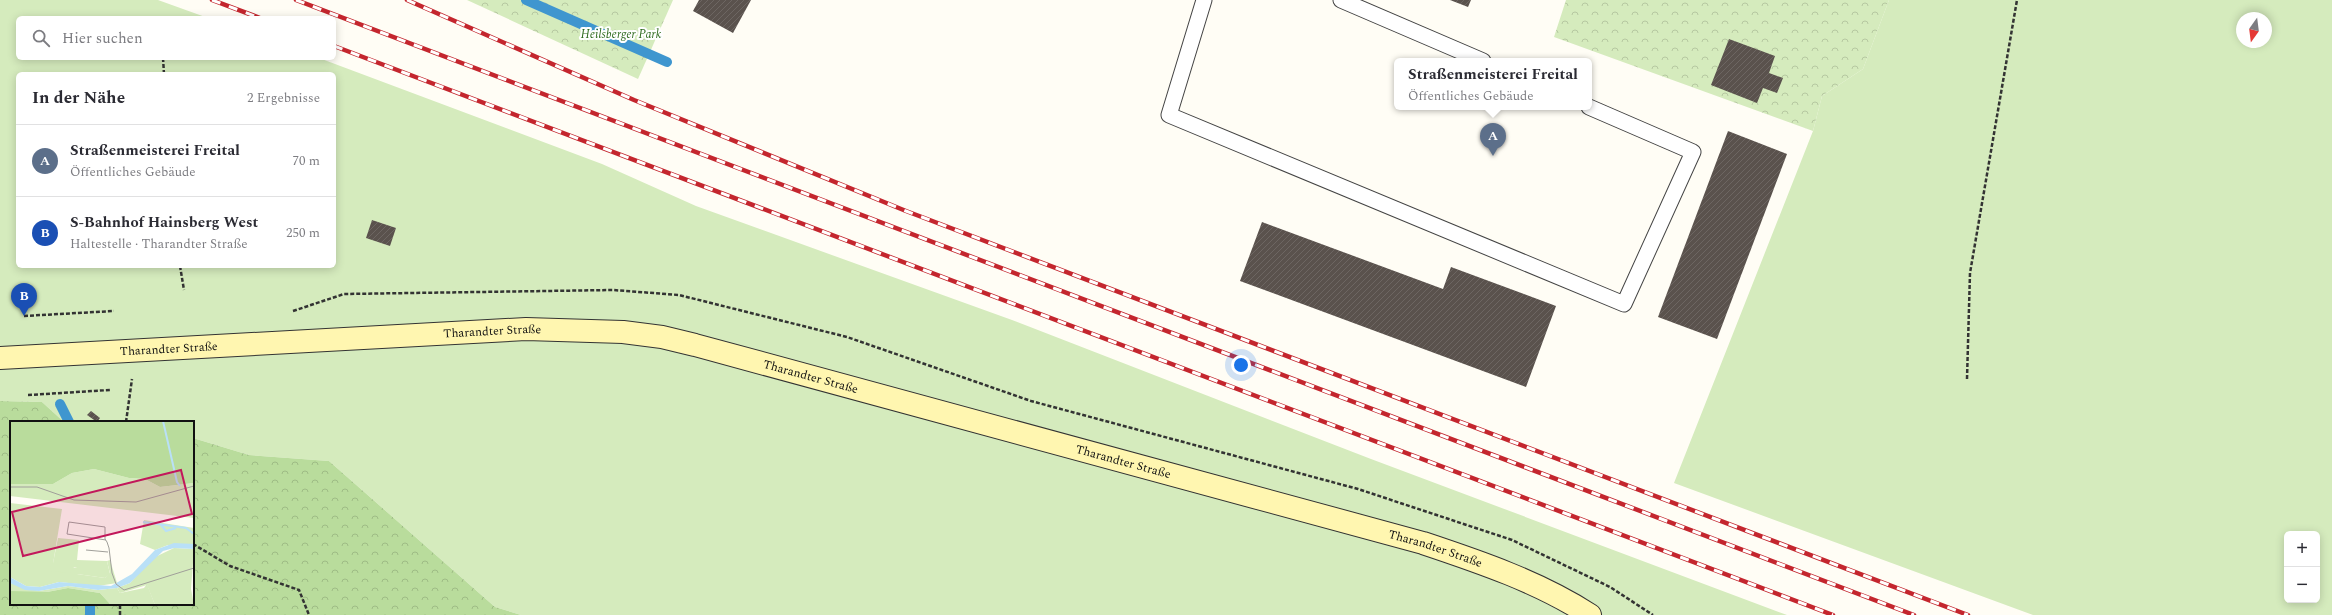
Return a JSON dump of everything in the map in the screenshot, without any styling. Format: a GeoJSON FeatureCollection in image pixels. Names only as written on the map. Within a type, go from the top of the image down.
{"type":"FeatureCollection","features":[{"type":"Feature","properties":{"kind":"main road","name":"Tharandter Straße"},"geometry":{"type":"LineString","coordinates":[[0,358],[526,329],[595,330],[662,337],[834,382],[1423,543],[1512,576],[1558,596],[1590,615]]}},
{"type":"Feature","properties":{"kind":"lane"},"geometry":{"type":"LineString","coordinates":[[1204,0],[1169,115],[1624,304],[1693,152],[1592,108]]}},
{"type":"Feature","properties":{"kind":"lane"},"geometry":{"type":"LineString","coordinates":[[1341,0],[1475,58]]}},
{"type":"Feature","properties":{"kind":"path"},"geometry":{"type":"LineString","coordinates":[[1967,379],[1970,273],[2017,0]]}},
{"type":"Feature","properties":{"kind":"path"},"geometry":{"type":"LineString","coordinates":[[163,60],[164,72]]}},
{"type":"Feature","properties":{"kind":"path"},"geometry":{"type":"LineString","coordinates":[[180,268],[184,290]]}},
{"type":"Feature","properties":{"kind":"path"},"geometry":{"type":"LineString","coordinates":[[24,316],[114,312]]}},
{"type":"Feature","properties":{"kind":"path"},"geometry":{"type":"LineString","coordinates":[[962,377],[1031,401],[1213,450]]}},
{"type":"Feature","properties":{"kind":"path"},"geometry":{"type":"LineString","coordinates":[[126,421],[133,385]]}},
{"type":"Feature","properties":{"kind":"path"},"geometry":{"type":"LineString","coordinates":[[28,395],[110,390]]}},
{"type":"Feature","properties":{"kind":"path"},"geometry":{"type":"LineString","coordinates":[[194,545],[230,566],[300,590],[309,615]]}},
{"type":"Feature","properties":{"kind":"green space"},"geometry":{"type":"Polygon","coordinates":[[[0,0],[158,0],[202,16],[16,16],[16,60],[324,60],[602,164],[696,206],[1012,320],[1371,459],[1787,615],[521,615],[495,607],[329,461],[249,455],[194,438],[194,421],[63,421],[42,402],[0,401],[0,0]]]}},
{"type":"Feature","properties":{"kind":"green space","name":"Heilsberger Park"},"geometry":{"type":"Polygon","coordinates":[[[467,0],[673,0],[638,79],[467,0]]]}},
{"type":"Feature","properties":{"kind":"green space"},"geometry":{"type":"Polygon","coordinates":[[[1566,0],[1889,0],[1863,69],[1822,96],[1813,131],[1554,37],[1566,0]]]}},
{"type":"Feature","properties":{"kind":"green space"},"geometry":{"type":"Polygon","coordinates":[[[1889,0],[2332,0],[2332,615],[2033,615],[1674,483],[1813,131],[1822,96],[1863,69],[1889,0]]]}},
{"type":"Feature","properties":{"kind":"green space"},"geometry":{"type":"Polygon","coordinates":[[[0,401],[42,402],[63,421],[10,421],[10,605],[194,605],[194,438],[249,455],[329,461],[495,607],[521,615],[0,615],[0,401]]]}},
{"type":"Feature","properties":{"kind":"building"},"geometry":{"type":"Polygon","coordinates":[[[699,0],[751,0],[733,33],[693,11],[699,0]]]}},
{"type":"Feature","properties":{"kind":"building"},"geometry":{"type":"Polygon","coordinates":[[[1450,0],[1471,0],[1468,7],[1450,0]]]}},
{"type":"Feature","properties":{"kind":"building"},"geometry":{"type":"Polygon","coordinates":[[[1729,39],[1775,56],[1769,73],[1783,78],[1777,93],[1763,88],[1757,103],[1711,85],[1729,39]]]}},
{"type":"Feature","properties":{"kind":"building"},"geometry":{"type":"Polygon","coordinates":[[[1728,131],[1787,154],[1717,339],[1658,317],[1728,131]]]}},
{"type":"Feature","properties":{"kind":"building"},"geometry":{"type":"Polygon","coordinates":[[[372,220],[396,228],[390,246],[366,238],[372,220]]]}},
{"type":"Feature","properties":{"kind":"building"},"geometry":{"type":"Polygon","coordinates":[[[1262,222],[1443,289],[1451,267],[1556,306],[1526,387],[1240,281],[1262,222]]]}},
{"type":"Feature","properties":{"kind":"building"},"geometry":{"type":"Polygon","coordinates":[[[91,411],[100,418],[98,421],[96,421],[87,415],[91,411]]]}},
{"type":"Feature","properties":{"kind":"waterway"},"geometry":{"type":"LineString","coordinates":[[526,0],[667,62]]}},
{"type":"Feature","properties":{"kind":"waterway"},"geometry":{"type":"LineString","coordinates":[[60,404],[68,421]]}},
{"type":"Feature","properties":{"kind":"waterway"},"geometry":{"type":"LineString","coordinates":[[90,605],[90,615]]}},
{"type":"Feature","properties":{"kind":"railway"},"geometry":{"type":"LineString","coordinates":[[212,0],[255,16]]}},
{"type":"Feature","properties":{"kind":"railway"},"geometry":{"type":"LineString","coordinates":[[296,0],[1914,615]]}},
{"type":"Feature","properties":{"kind":"railway"},"geometry":{"type":"LineString","coordinates":[[407,0],[634,100],[906,211],[1968,615]]}},
{"type":"Feature","properties":{"kind":"railway"},"geometry":{"type":"LineString","coordinates":[[336,47],[1833,615]]}},
{"type":"Feature","properties":{"kind":"place","name":"Straßenmeisterei Freital"},"geometry":{"type":"Point","coordinates":[1493,156]}},
{"type":"Feature","properties":{"kind":"place","name":"S-Bahnhof Hainsberg West"},"geometry":{"type":"Point","coordinates":[24,316]}}]}
